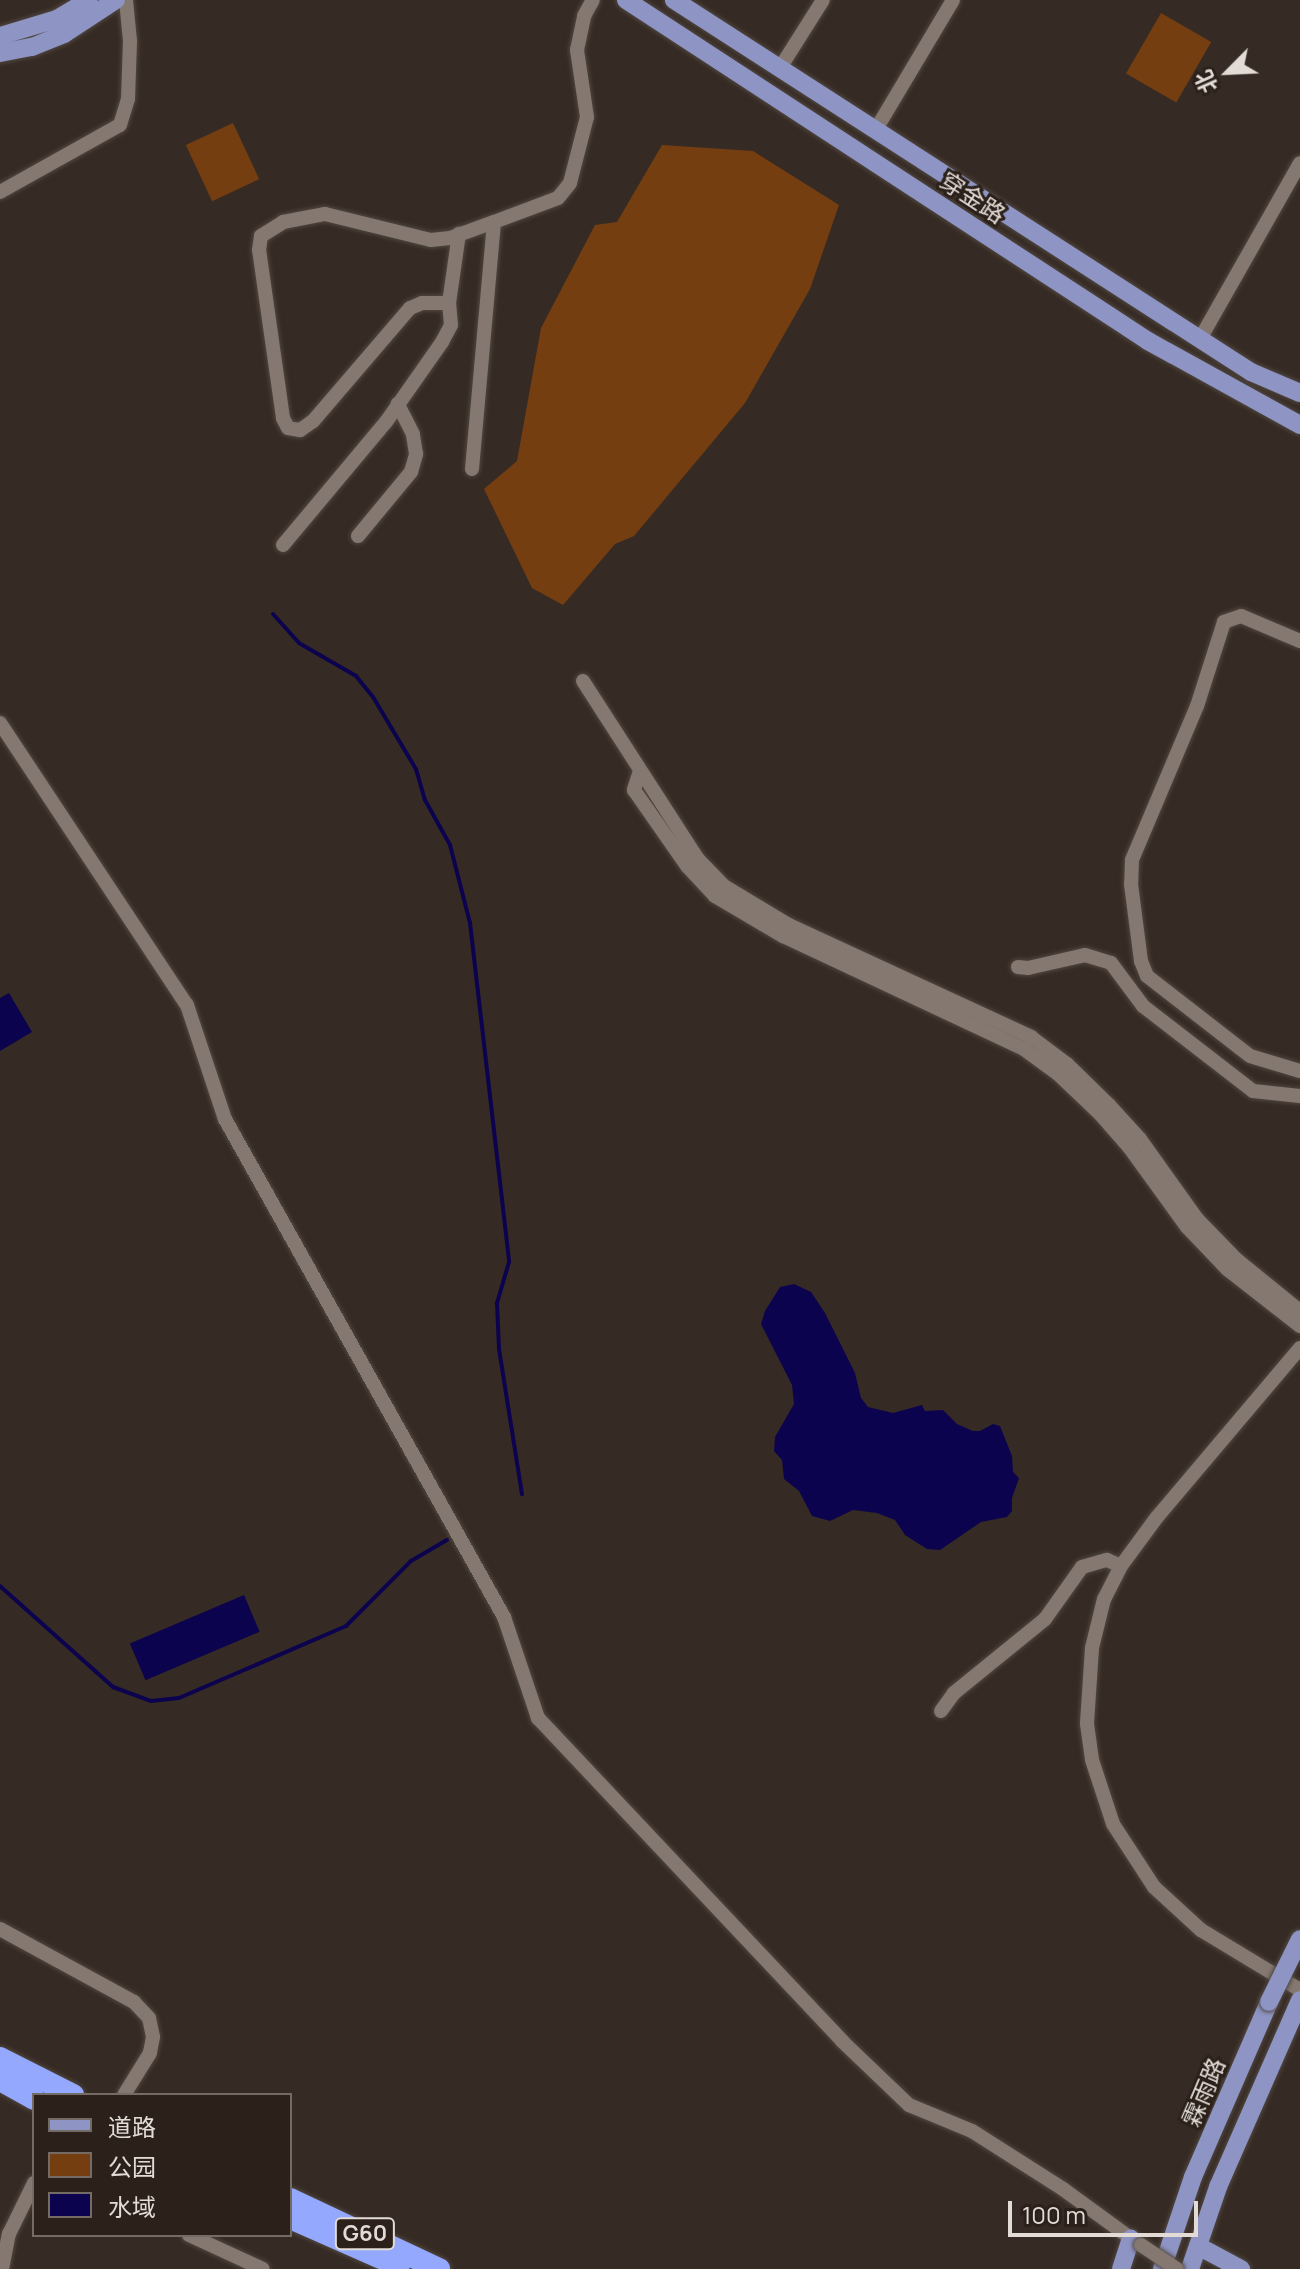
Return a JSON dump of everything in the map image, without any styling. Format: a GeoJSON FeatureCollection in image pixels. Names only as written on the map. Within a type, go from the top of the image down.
{"type":"FeatureCollection","features":[{"type":"Feature","properties":{"kind":"highway"},"geometry":{"type":"LineString","coordinates":[[0,2058],[32,2090]]}},
{"type":"Feature","properties":{"kind":"highway"},"geometry":{"type":"LineString","coordinates":[[0,2080],[32,2090],[57,2093]]}},
{"type":"Feature","properties":{"kind":"highway","name":"G60"},"geometry":{"type":"LineString","coordinates":[[292,2200],[439,2269]]}},
{"type":"Feature","properties":{"kind":"highway","name":"G60"},"geometry":{"type":"LineString","coordinates":[[292,2219],[405,2269]]}},
{"type":"Feature","properties":{"kind":"main road"},"geometry":{"type":"LineString","coordinates":[[0,36],[57,19],[89,0]]}},
{"type":"Feature","properties":{"kind":"main road"},"geometry":{"type":"LineString","coordinates":[[0,53],[32,47],[64,34],[116,0]]}},
{"type":"Feature","properties":{"kind":"main road","name":"穿金路"},"geometry":{"type":"LineString","coordinates":[[626,0],[1148,341],[1300,425]]}},
{"type":"Feature","properties":{"kind":"main road","name":"穿金路"},"geometry":{"type":"LineString","coordinates":[[674,0],[1251,372],[1300,393]]}},
{"type":"Feature","properties":{"kind":"main road","name":"霖雨路"},"geometry":{"type":"LineString","coordinates":[[1162,2269],[1193,2177],[1269,2002],[1300,1939]]}},
{"type":"Feature","properties":{"kind":"main road"},"geometry":{"type":"LineString","coordinates":[[1190,2269],[1224,2173],[1296,2007]]}},
{"type":"Feature","properties":{"kind":"main road"},"geometry":{"type":"LineString","coordinates":[[1121,2269],[1136,2242]]}},
{"type":"Feature","properties":{"kind":"main road"},"geometry":{"type":"LineString","coordinates":[[1198,2246],[1241,2269]]}},
{"type":"Feature","properties":{"kind":"street"},"geometry":{"type":"LineString","coordinates":[[0,192],[120,125],[128,99],[130,41],[126,0]]}},
{"type":"Feature","properties":{"kind":"street"},"geometry":{"type":"LineString","coordinates":[[449,303],[422,303],[410,308],[313,421],[300,430],[288,428],[283,418],[259,250],[261,236],[283,222],[325,214],[431,240],[459,234],[558,198],[570,183],[587,117],[577,50],[584,16],[593,0]]}},
{"type":"Feature","properties":{"kind":"street"},"geometry":{"type":"LineString","coordinates":[[780,68],[823,0]]}},
{"type":"Feature","properties":{"kind":"street"},"geometry":{"type":"LineString","coordinates":[[875,131],[953,0]]}},
{"type":"Feature","properties":{"kind":"street"},"geometry":{"type":"LineString","coordinates":[[1200,339],[1300,163]]}},
{"type":"Feature","properties":{"kind":"street"},"geometry":{"type":"LineString","coordinates":[[472,469],[494,222]]}},
{"type":"Feature","properties":{"kind":"street"},"geometry":{"type":"LineString","coordinates":[[283,545],[398,404],[451,325],[449,303],[459,234]]}},
{"type":"Feature","properties":{"kind":"street"},"geometry":{"type":"LineString","coordinates":[[358,536],[411,472],[416,454],[413,434],[398,404]]}},
{"type":"Feature","properties":{"kind":"street"},"geometry":{"type":"LineString","coordinates":[[1300,641],[1241,616],[1224,622],[1197,706],[1132,860],[1131,884],[1141,961],[1147,976],[1250,1056],[1300,1071]]}},
{"type":"Feature","properties":{"kind":"street"},"geometry":{"type":"LineString","coordinates":[[583,681],[697,858],[724,886],[789,925],[1031,1037],[1067,1064],[1140,1139],[1197,1219],[1236,1259],[1300,1311]]}},
{"type":"Feature","properties":{"kind":"street"},"geometry":{"type":"LineString","coordinates":[[0,723],[187,1005],[225,1119],[292,1242],[460,1533],[504,1617],[538,1718],[842,2041],[909,2105],[972,2131],[1106,2218],[1177,2269]]}},
{"type":"Feature","properties":{"kind":"street"},"geometry":{"type":"LineString","coordinates":[[640,771],[634,790],[687,866],[715,896],[783,936],[1024,1049],[1058,1074],[1100,1114],[1129,1147],[1187,1227],[1227,1269],[1300,1326]]}},
{"type":"Feature","properties":{"kind":"street"},"geometry":{"type":"LineString","coordinates":[[1018,967],[1085,955],[1111,963],[1143,1006],[1253,1091],[1300,1096]]}},
{"type":"Feature","properties":{"kind":"street"},"geometry":{"type":"LineString","coordinates":[[1300,1348],[1149,1526],[1121,1566],[1104,1599],[1088,1682],[1087,1724],[1092,1760],[1113,1824],[1131,1857],[1176,1911],[1226,1947],[1300,1990]]}},
{"type":"Feature","properties":{"kind":"street"},"geometry":{"type":"LineString","coordinates":[[941,1711],[954,1693],[1045,1619],[1082,1567],[1107,1560],[1121,1566]]}},
{"type":"Feature","properties":{"kind":"street"},"geometry":{"type":"LineString","coordinates":[[0,1929],[134,2002],[149,2018],[153,2037],[150,2053],[125,2093]]}},
{"type":"Feature","properties":{"kind":"street"},"geometry":{"type":"LineString","coordinates":[[2,2269],[9,2234],[32,2187]]}},
{"type":"Feature","properties":{"kind":"street"},"geometry":{"type":"LineString","coordinates":[[193,2237],[263,2269]]}},
{"type":"Feature","properties":{"kind":"green space"},"geometry":{"type":"Polygon","coordinates":[[[1161,13],[1211,42],[1176,103],[1126,74],[1161,13]]]}},
{"type":"Feature","properties":{"kind":"green space"},"geometry":{"type":"Polygon","coordinates":[[[233,123],[259,179],[212,201],[186,145],[233,123]]]}},
{"type":"Feature","properties":{"kind":"green space"},"geometry":{"type":"Polygon","coordinates":[[[662,145],[753,151],[839,205],[810,289],[745,403],[634,536],[615,544],[563,605],[532,588],[484,489],[517,461],[541,328],[595,225],[617,222],[662,145]]]}},
{"type":"Feature","properties":{"kind":"water"},"geometry":{"type":"Polygon","coordinates":[[[9,993],[32,1032],[0,1051],[0,998],[9,993]]]}},
{"type":"Feature","properties":{"kind":"water"},"geometry":{"type":"Polygon","coordinates":[[[794,1284],[811,1292],[825,1313],[855,1373],[861,1398],[868,1407],[893,1413],[922,1405],[925,1411],[943,1410],[957,1424],[973,1431],[993,1424],[1000,1426],[1012,1456],[1013,1472],[1019,1478],[1012,1498],[1012,1511],[1007,1517],[981,1522],[940,1550],[927,1549],[905,1535],[895,1520],[877,1513],[853,1510],[830,1521],[812,1516],[799,1491],[784,1479],[782,1460],[774,1451],[775,1437],[794,1404],[792,1385],[761,1324],[780,1287],[794,1284]]]}},
{"type":"Feature","properties":{"kind":"water"},"geometry":{"type":"Polygon","coordinates":[[[244,1595],[260,1632],[145,1680],[130,1643],[244,1595]]]}},
{"type":"Feature","properties":{"kind":"waterway"},"geometry":{"type":"LineString","coordinates":[[273,614],[299,643],[356,676],[373,697],[416,769],[425,800],[450,845],[470,923],[509,1262],[497,1303],[499,1349],[522,1494]]}},
{"type":"Feature","properties":{"kind":"waterway"},"geometry":{"type":"LineString","coordinates":[[0,1586],[113,1687],[151,1701],[179,1698],[346,1626],[411,1561],[447,1540]]}}]}
